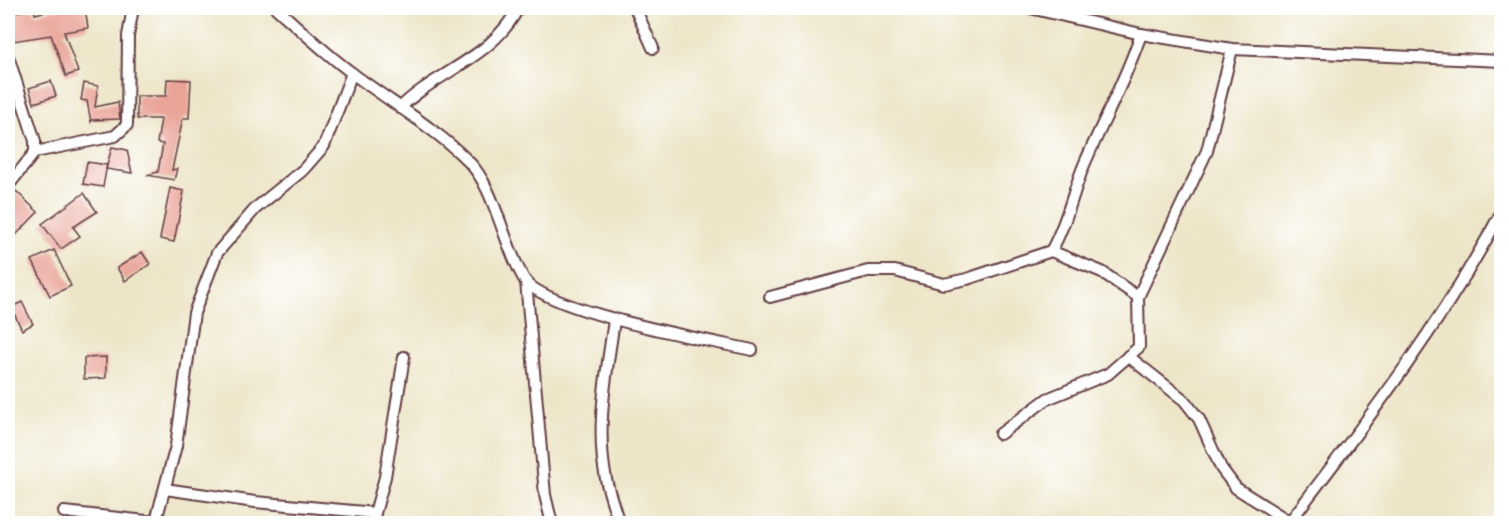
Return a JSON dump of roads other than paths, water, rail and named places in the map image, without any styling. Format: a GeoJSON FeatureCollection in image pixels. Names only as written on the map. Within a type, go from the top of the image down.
{"type":"FeatureCollection","features":[{"type":"Feature","properties":{"kind":"street"},"geometry":{"type":"LineString","coordinates":[[35,152],[115,136],[127,125],[129,36],[133,8]]}},
{"type":"Feature","properties":{"kind":"street"},"geometry":{"type":"LineString","coordinates":[[276,8],[352,73],[467,160],[483,178],[494,212],[526,281],[545,495],[552,524]]}},
{"type":"Feature","properties":{"kind":"street"},"geometry":{"type":"LineString","coordinates":[[400,108],[417,91],[450,74],[485,48],[518,8]]}},
{"type":"Feature","properties":{"kind":"street"},"geometry":{"type":"LineString","coordinates":[[635,8],[652,48]]}},
{"type":"Feature","properties":{"kind":"street"},"geometry":{"type":"LineString","coordinates":[[1030,8],[1141,34],[1232,50],[1502,61]]}},
{"type":"Feature","properties":{"kind":"street"},"geometry":{"type":"LineString","coordinates":[[1052,251],[1064,229],[1083,168],[1132,62],[1141,34]]}},
{"type":"Feature","properties":{"kind":"street"},"geometry":{"type":"LineString","coordinates":[[1000,434],[1047,399],[1108,374],[1139,347],[1138,297],[1207,151],[1232,50]]}},
{"type":"Feature","properties":{"kind":"street"},"geometry":{"type":"LineString","coordinates":[[8,56],[35,141],[35,152],[8,186]]}},
{"type":"Feature","properties":{"kind":"street"},"geometry":{"type":"LineString","coordinates":[[64,512],[155,523],[176,446],[194,313],[217,253],[256,208],[303,170],[324,146],[352,73]]}},
{"type":"Feature","properties":{"kind":"street"},"geometry":{"type":"LineString","coordinates":[[1128,356],[1184,400],[1199,419],[1221,468],[1236,488],[1289,523],[1414,357],[1480,251],[1502,211]]}},
{"type":"Feature","properties":{"kind":"street"},"geometry":{"type":"LineString","coordinates":[[770,297],[868,271],[895,271],[944,284],[967,279],[1052,251],[1102,272],[1138,297]]}},
{"type":"Feature","properties":{"kind":"street"},"geometry":{"type":"LineString","coordinates":[[526,281],[552,297],[614,320],[752,350]]}},
{"type":"Feature","properties":{"kind":"street"},"geometry":{"type":"LineString","coordinates":[[614,320],[605,382],[602,451],[606,479],[619,524]]}},
{"type":"Feature","properties":{"kind":"street"},"geometry":{"type":"LineString","coordinates":[[165,489],[374,518],[385,477],[404,357]]}}]}
